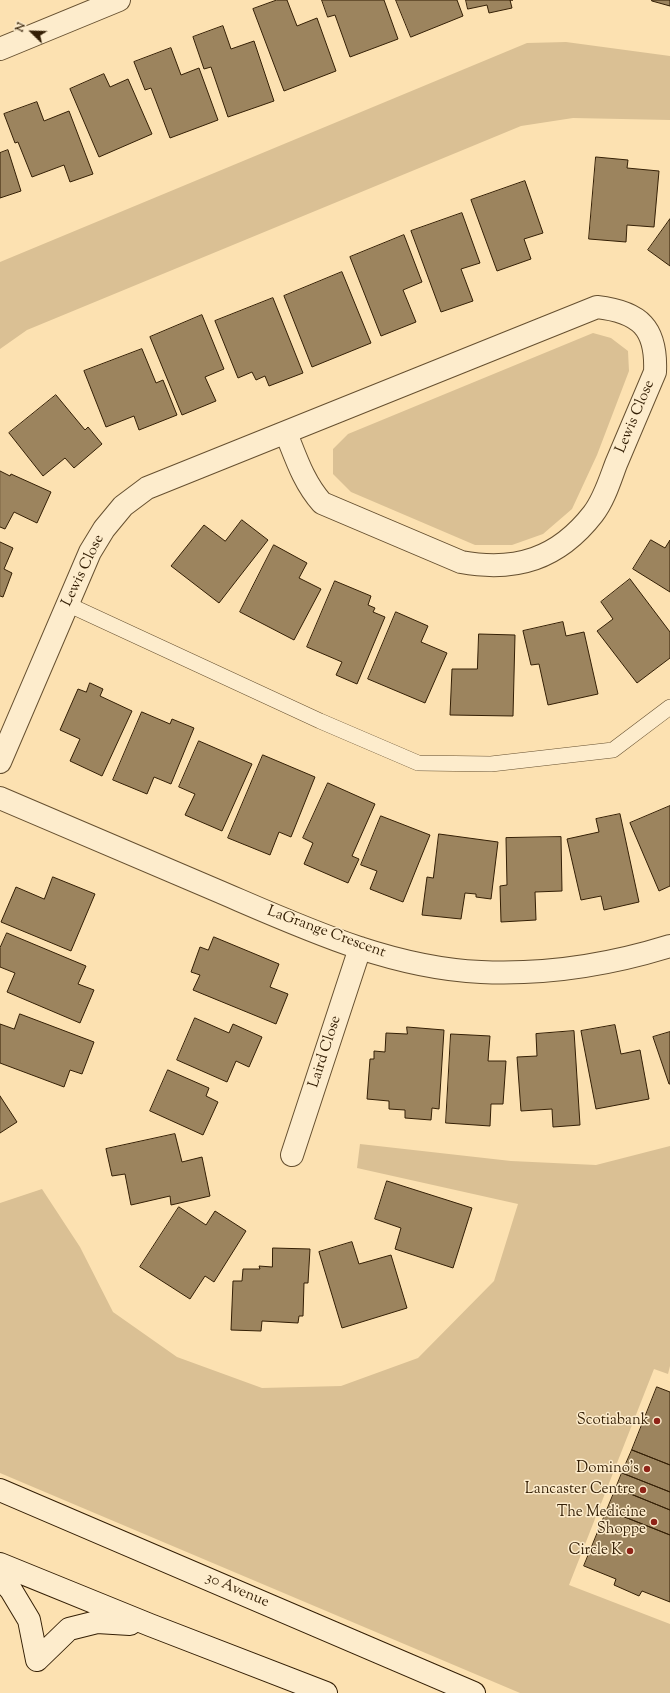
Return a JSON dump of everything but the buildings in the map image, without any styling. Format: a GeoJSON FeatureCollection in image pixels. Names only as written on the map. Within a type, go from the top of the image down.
{"type":"FeatureCollection","features":[{"type":"Feature","properties":{"kind":"street"},"geometry":{"type":"LineString","coordinates":[[0,49],[119,0]]}},
{"type":"Feature","properties":{"kind":"street","name":"Lewis Close"},"geometry":{"type":"LineString","coordinates":[[0,762],[90,552],[104,529],[123,506],[147,488],[597,307],[612,308],[629,315],[645,325],[652,339],[656,354],[655,372],[605,491],[594,513],[562,544],[532,561],[508,566],[479,565],[461,562],[322,503],[306,482],[286,433]]}},
{"type":"Feature","properties":{"kind":"street","name":"LaGrange Crescent"},"geometry":{"type":"LineString","coordinates":[[0,798],[255,907],[360,948],[436,967],[481,972],[518,972],[587,966],[632,958],[670,946]]}},
{"type":"Feature","properties":{"kind":"street","name":"Laird Close"},"geometry":{"type":"LineString","coordinates":[[292,1155],[360,948]]}},
{"type":"Feature","properties":{"kind":"street","name":"30 Avenue"},"geometry":{"type":"LineString","coordinates":[[0,1490],[474,1693]]}},
{"type":"Feature","properties":{"kind":"street"},"geometry":{"type":"LineString","coordinates":[[0,1564],[150,1625],[326,1693]]}},
{"type":"Feature","properties":{"kind":"street"},"geometry":{"type":"LineString","coordinates":[[0,1578],[11,1590],[29,1620],[37,1660],[69,1628],[97,1622],[150,1625]]}},
{"type":"Feature","properties":{"kind":"lane"},"geometry":{"type":"LineString","coordinates":[[67,604],[320,721],[418,763],[491,764],[613,750],[670,708]]}},
{"type":"Feature","properties":{"kind":"shaded area"},"geometry":{"type":"Polygon","coordinates":[[[566,42],[670,56],[670,120],[573,118],[521,126],[27,330],[0,349],[0,262],[527,43],[566,42]]]}},
{"type":"Feature","properties":{"kind":"shaded area"},"geometry":{"type":"Polygon","coordinates":[[[593,333],[611,338],[628,351],[629,371],[597,455],[572,509],[543,534],[512,545],[475,545],[351,492],[333,474],[333,449],[348,434],[593,333]]]}},
{"type":"Feature","properties":{"kind":"shaded area"},"geometry":{"type":"Polygon","coordinates":[[[360,1144],[511,1161],[596,1165],[670,1146],[670,1366],[668,1374],[654,1369],[569,1585],[670,1624],[670,1693],[520,1693],[0,1473],[0,1203],[42,1189],[80,1247],[113,1312],[177,1357],[262,1388],[341,1386],[418,1358],[494,1281],[518,1204],[357,1168],[360,1144]]]}},
{"type":"Feature","properties":{"kind":"place","name":"Scotiabank"},"geometry":{"type":"Point","coordinates":[657,1421]}},
{"type":"Feature","properties":{"kind":"place","name":"Domino's"},"geometry":{"type":"Point","coordinates":[647,1469]}},
{"type":"Feature","properties":{"kind":"place","name":"Lancaster Centre"},"geometry":{"type":"Point","coordinates":[643,1490]}},
{"type":"Feature","properties":{"kind":"place","name":"The Medicine Shoppe"},"geometry":{"type":"Point","coordinates":[654,1522]}},
{"type":"Feature","properties":{"kind":"place","name":"Circle K"},"geometry":{"type":"Point","coordinates":[630,1551]}}]}
